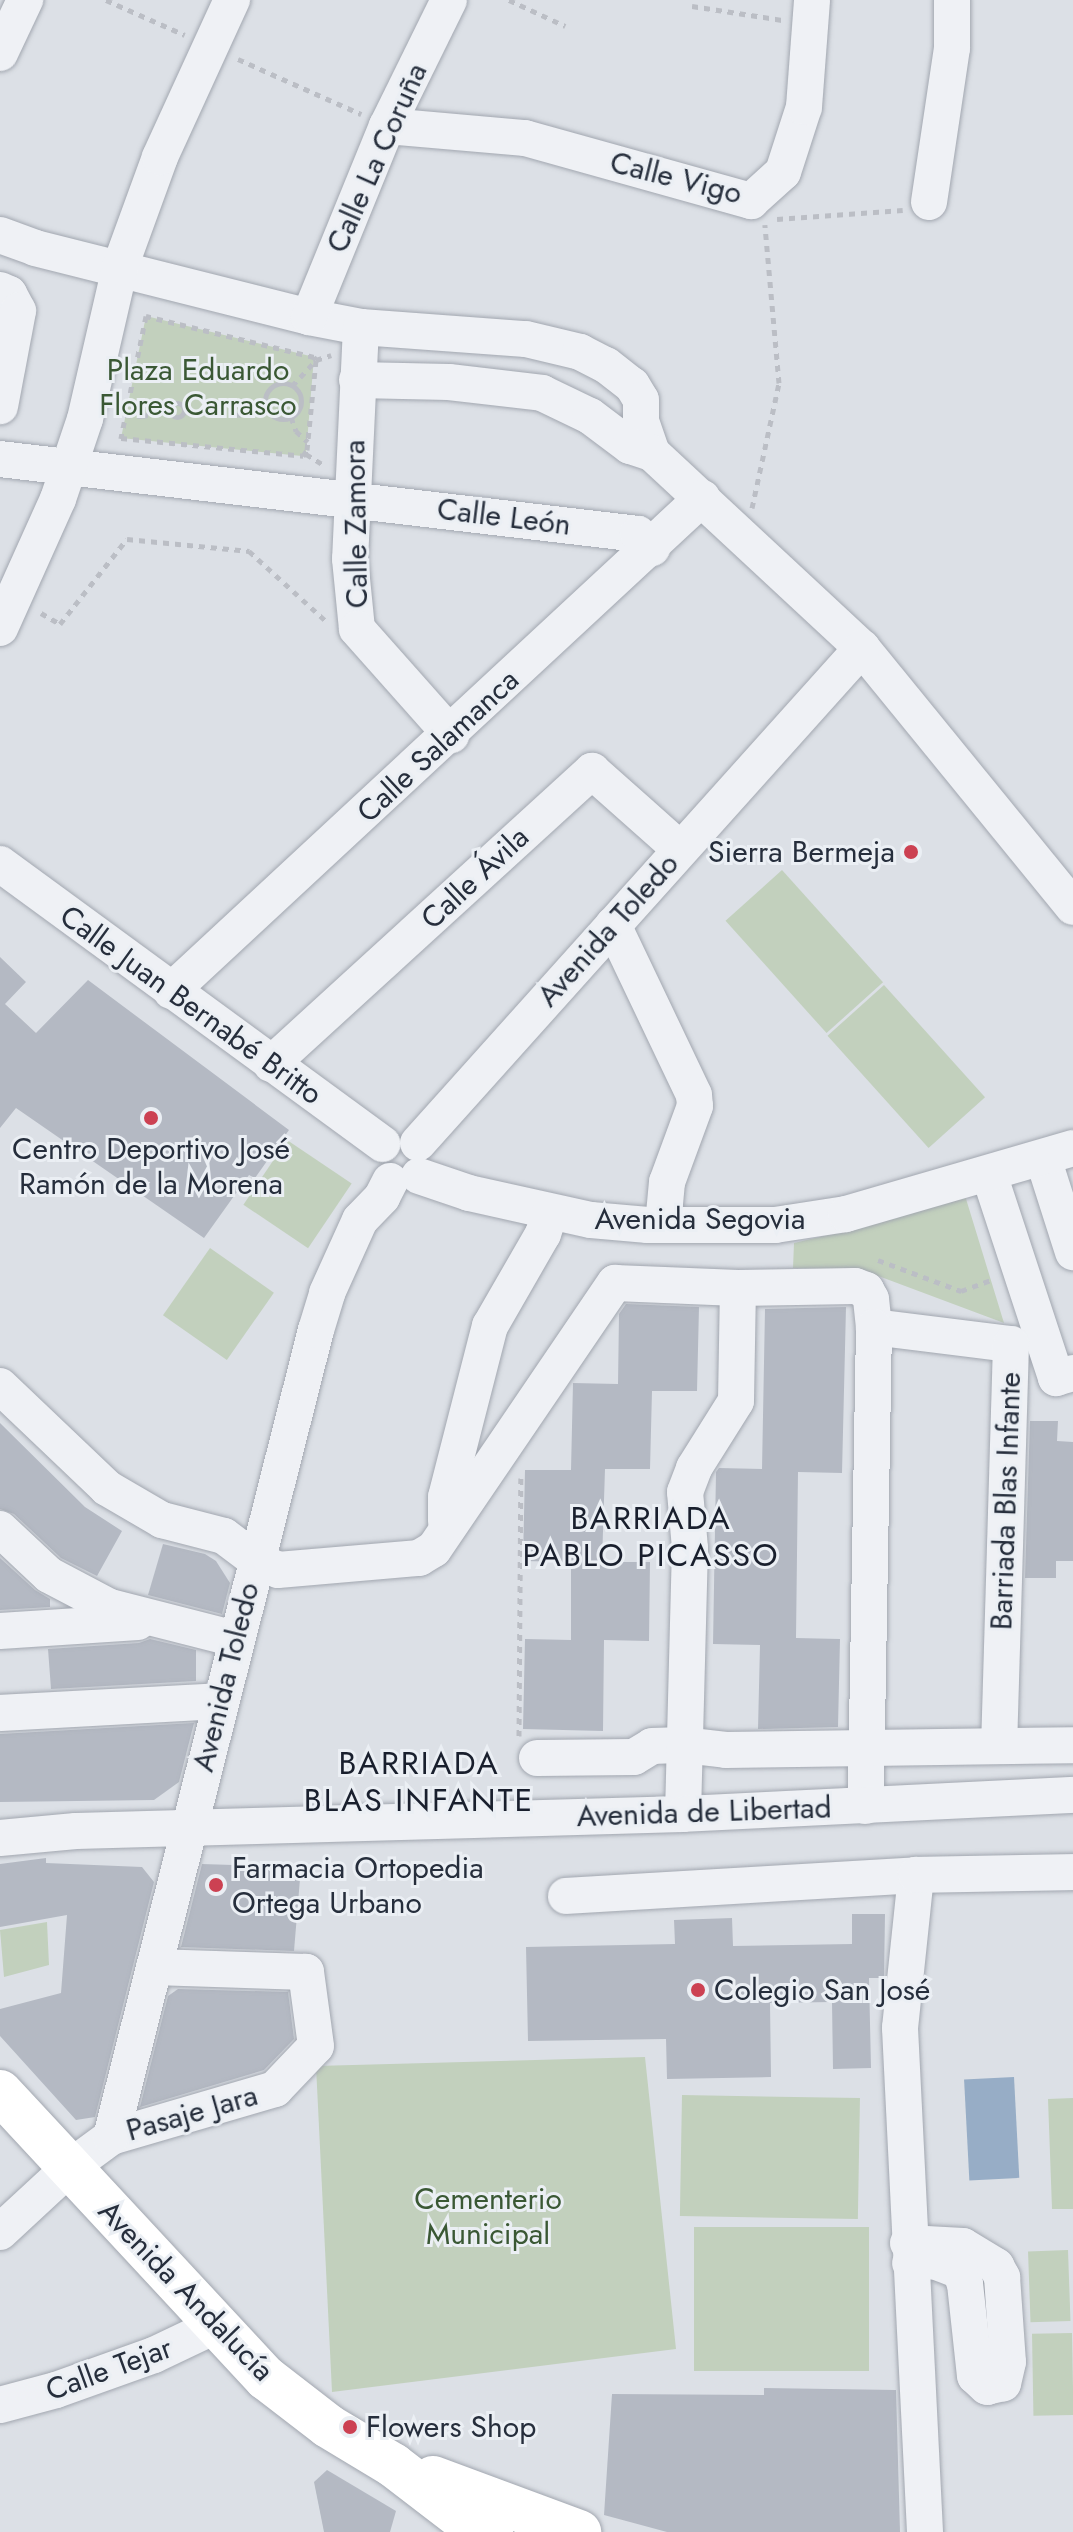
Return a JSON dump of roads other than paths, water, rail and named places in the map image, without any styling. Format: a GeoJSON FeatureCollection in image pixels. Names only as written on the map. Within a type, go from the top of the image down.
{"type":"FeatureCollection","features":[{"type":"Feature","properties":{"kind":"main road","name":"Avenida Andalucía"},"geometry":{"type":"LineString","coordinates":[[0,2092],[215,2326],[278,2388],[328,2426],[393,2465],[476,2529]]}},
{"type":"Feature","properties":{"kind":"main road","name":"Avenida Andalucía"},"geometry":{"type":"LineString","coordinates":[[393,2465],[579,2532]]}},
{"type":"Feature","properties":{"kind":"street"},"geometry":{"type":"LineString","coordinates":[[0,53],[25,0]]}},
{"type":"Feature","properties":{"kind":"street"},"geometry":{"type":"LineString","coordinates":[[8,613],[85,419],[120,267],[160,157],[232,0]]}},
{"type":"Feature","properties":{"kind":"street","name":"Calle La Coruña"},"geometry":{"type":"LineString","coordinates":[[309,317],[387,126],[449,0]]}},
{"type":"Feature","properties":{"kind":"street"},"geometry":{"type":"LineString","coordinates":[[929,202],[952,48],[952,0]]}},
{"type":"Feature","properties":{"kind":"street","name":"Calle Vigo"},"geometry":{"type":"LineString","coordinates":[[387,126],[525,138],[751,201],[783,172],[804,107],[812,12]]}},
{"type":"Feature","properties":{"kind":"street"},"geometry":{"type":"LineString","coordinates":[[0,235],[35,248],[309,317],[361,327],[526,339],[580,352],[606,365],[632,385],[641,400],[641,421],[652,453]]}},
{"type":"Feature","properties":{"kind":"street"},"geometry":{"type":"LineString","coordinates":[[0,290],[9,294],[18,311],[0,406]]}},
{"type":"Feature","properties":{"kind":"street","name":"Calle Zamora"},"geometry":{"type":"LineString","coordinates":[[361,327],[350,559],[357,629],[451,735]]}},
{"type":"Feature","properties":{"kind":"street"},"geometry":{"type":"LineString","coordinates":[[357,380],[449,382],[542,393],[590,416],[630,446],[652,453],[862,648],[1073,907]]}},
{"type":"Feature","properties":{"kind":"street"},"geometry":{"type":"LineString","coordinates":[[0,459],[351,498]]}},
{"type":"Feature","properties":{"kind":"street","name":"Calle León"},"geometry":{"type":"LineString","coordinates":[[351,498],[638,534],[652,548]]}},
{"type":"Feature","properties":{"kind":"street","name":"Calle Salamanca"},"geometry":{"type":"LineString","coordinates":[[171,991],[451,735],[702,498]]}},
{"type":"Feature","properties":{"kind":"street","name":"Avenida Toledo"},"geometry":{"type":"LineString","coordinates":[[111,2137],[256,1560],[327,1293],[360,1220],[382,1197],[403,1161],[862,648]]}},
{"type":"Feature","properties":{"kind":"street","name":"Calle Ávila"},"geometry":{"type":"LineString","coordinates":[[271,1064],[592,771],[680,849]]}},
{"type":"Feature","properties":{"kind":"street","name":"Calle Juan Bernabé Britto"},"geometry":{"type":"LineString","coordinates":[[0,864],[403,1161]]}},
{"type":"Feature","properties":{"kind":"street"},"geometry":{"type":"LineString","coordinates":[[613,925],[694,1095],[695,1106],[667,1182],[663,1225]]}},
{"type":"Feature","properties":{"kind":"street"},"geometry":{"type":"LineString","coordinates":[[1058,1153],[1073,1252]]}},
{"type":"Feature","properties":{"kind":"street","name":"Avenida Segovia"},"geometry":{"type":"LineString","coordinates":[[403,1161],[469,1193],[591,1220],[663,1225],[809,1222],[1058,1153]]}},
{"type":"Feature","properties":{"kind":"street"},"geometry":{"type":"LineString","coordinates":[[989,1174],[1056,1378],[1073,1373]]}},
{"type":"Feature","properties":{"kind":"street"},"geometry":{"type":"LineString","coordinates":[[446,1526],[446,1497],[490,1326],[543,1234],[550,1212]]}},
{"type":"Feature","properties":{"kind":"street"},"geometry":{"type":"LineString","coordinates":[[0,1386],[107,1488],[162,1520],[224,1536],[256,1560],[278,1570],[419,1558],[434,1549],[446,1526],[615,1283],[738,1288],[855,1286],[866,1290],[871,1299],[874,1327],[853,1749],[866,1806]]}},
{"type":"Feature","properties":{"kind":"street"},"geometry":{"type":"LineString","coordinates":[[683,1814],[690,1548],[685,1492],[694,1468],[736,1401],[738,1288]]}},
{"type":"Feature","properties":{"kind":"street","name":"Barriada Blas Infante"},"geometry":{"type":"LineString","coordinates":[[874,1327],[1011,1344],[999,1746]]}},
{"type":"Feature","properties":{"kind":"street"},"geometry":{"type":"LineString","coordinates":[[0,1529],[49,1575],[110,1607],[236,1639]]}},
{"type":"Feature","properties":{"kind":"street"},"geometry":{"type":"LineString","coordinates":[[0,1631],[165,1621]]}},
{"type":"Feature","properties":{"kind":"street"},"geometry":{"type":"LineString","coordinates":[[0,1713],[220,1701]]}},
{"type":"Feature","properties":{"kind":"street"},"geometry":{"type":"LineString","coordinates":[[528,1750],[634,1757],[652,1746],[684,1745],[726,1750],[1073,1745]]}},
{"type":"Feature","properties":{"kind":"street","name":"Avenida de Libertad"},"geometry":{"type":"LineString","coordinates":[[0,1838],[188,1828],[683,1814],[1073,1795]]}},
{"type":"Feature","properties":{"kind":"street"},"geometry":{"type":"LineString","coordinates":[[566,1896],[916,1875],[1073,1872]]}},
{"type":"Feature","properties":{"kind":"street"},"geometry":{"type":"LineString","coordinates":[[916,1875],[900,2028],[925,2532]]}},
{"type":"Feature","properties":{"kind":"street","name":"Pasaje Jara"},"geometry":{"type":"LineString","coordinates":[[111,2137],[275,2089],[316,2046],[306,1972],[154,1967]]}},
{"type":"Feature","properties":{"kind":"street"},"geometry":{"type":"LineString","coordinates":[[0,2232],[69,2168],[111,2137]]}},
{"type":"Feature","properties":{"kind":"street","name":"Calle Tejar"},"geometry":{"type":"LineString","coordinates":[[0,2405],[56,2390],[154,2355],[215,2326]]}},
{"type":"Feature","properties":{"kind":"street"},"geometry":{"type":"LineString","coordinates":[[476,2529],[479,2517],[494,2515],[555,2532]]}},
{"type":"Feature","properties":{"kind":"water"},"geometry":{"type":"Polygon","coordinates":[[[1014,2077],[1019,2178],[969,2180],[964,2080],[1014,2077]]]}},
{"type":"Feature","properties":{"kind":"place","name":"Sierra Bermeja"},"geometry":{"type":"Point","coordinates":[911,852]}},
{"type":"Feature","properties":{"kind":"place","name":"Centro Deportivo José Ramón de la Morena"},"geometry":{"type":"Point","coordinates":[151,1118]}},
{"type":"Feature","properties":{"kind":"place","name":"Farmacia Ortopedia Ortega Urbano"},"geometry":{"type":"Point","coordinates":[216,1885]}},
{"type":"Feature","properties":{"kind":"place","name":"Colegio San José"},"geometry":{"type":"Point","coordinates":[698,1990]}},
{"type":"Feature","properties":{"kind":"place","name":"Flowers Shop"},"geometry":{"type":"Point","coordinates":[350,2427]}},
{"type":"Feature","properties":{"kind":"district","name":"BARRIADA PABLO PICASSO"},"geometry":{"type":"Point","coordinates":[651,1538]}},
{"type":"Feature","properties":{"kind":"district","name":"BARRIADA BLAS INFANTE"},"geometry":{"type":"Point","coordinates":[419,1782]}},
{"type":"Feature","properties":{"kind":"park label","name":"Plaza Eduardo Flores Carrasco"},"geometry":{"type":"Point","coordinates":[198,387]}},
{"type":"Feature","properties":{"kind":"park label","name":"Cementerio Municipal"},"geometry":{"type":"Point","coordinates":[488,2216]}}]}
